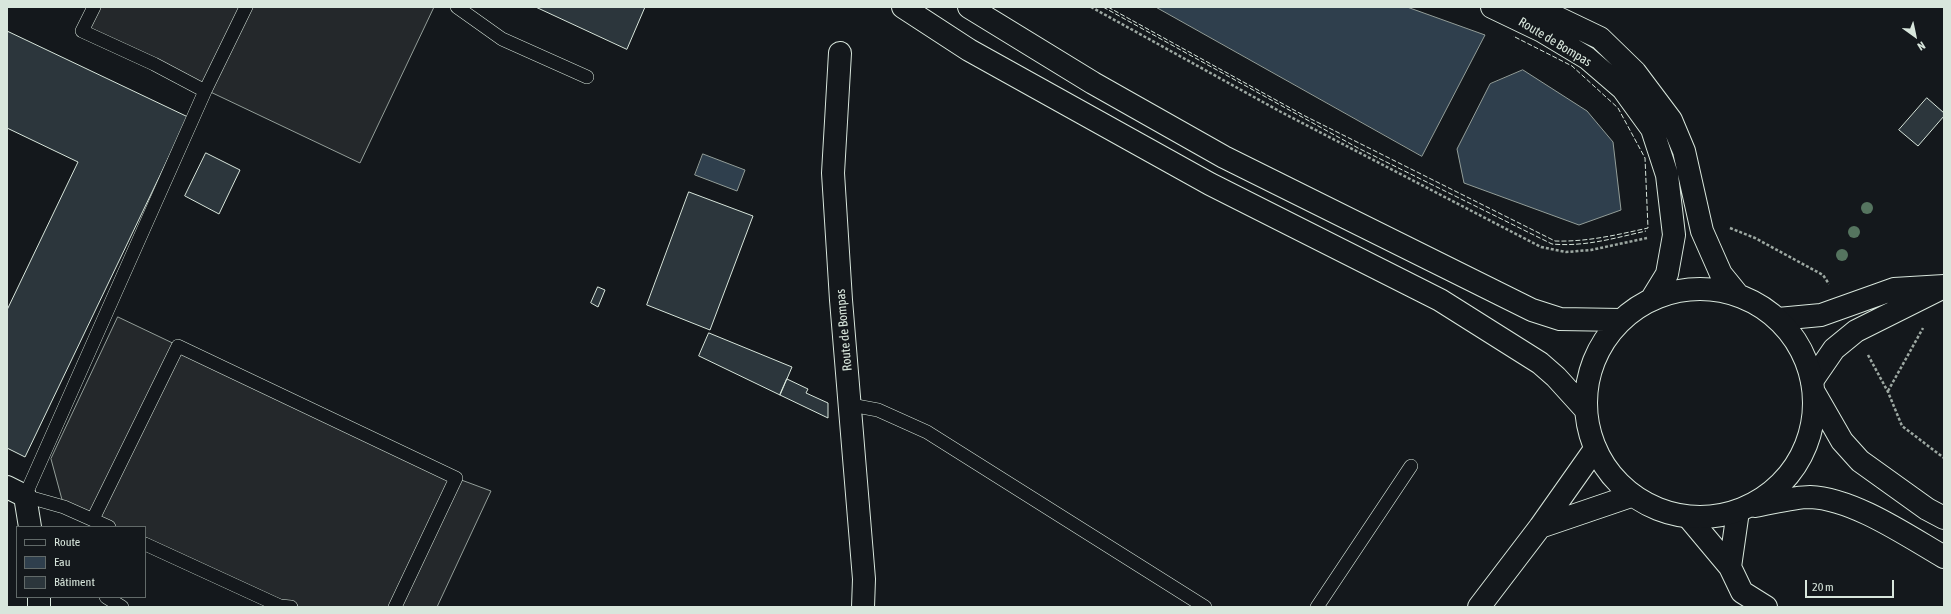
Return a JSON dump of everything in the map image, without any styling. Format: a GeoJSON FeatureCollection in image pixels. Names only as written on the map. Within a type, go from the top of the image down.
{"type":"FeatureCollection","features":[{"type":"Feature","properties":{"kind":"main road"},"geometry":{"type":"LineString","coordinates":[[903,7],[969,50],[1210,184],[1440,300],[1540,363],[1556,377],[1585,409]]}},
{"type":"Feature","properties":{"kind":"main road"},"geometry":{"type":"LineString","coordinates":[[969,7],[1094,83],[1224,157],[1532,310],[1560,319],[1621,320]]}},
{"type":"Feature","properties":{"kind":"main road","name":"Route de Bompas"},"geometry":{"type":"LineString","coordinates":[[1492,7],[1542,31],[1587,58],[1623,89],[1652,129],[1667,176],[1674,235],[1667,274],[1651,300]]}},
{"type":"Feature","properties":{"kind":"main road","name":"Route de Bompas"},"geometry":{"type":"LineString","coordinates":[[1523,7],[1554,16],[1600,38],[1636,72],[1671,120],[1684,151],[1702,232],[1721,274],[1738,295]]}},
{"type":"Feature","properties":{"kind":"main road","name":"Route de Bompas"},"geometry":{"type":"LineString","coordinates":[[840,53],[833,173],[841,300],[851,405],[864,579],[863,607]]}},
{"type":"Feature","properties":{"kind":"main road"},"geometry":{"type":"LineString","coordinates":[[1778,319],[1820,315],[1894,289],[1944,287]]}},
{"type":"Feature","properties":{"kind":"main road"},"geometry":{"type":"LineString","coordinates":[[1730,567],[1743,509],[1777,488],[1799,461],[1812,429],[1814,388],[1834,349],[1856,331],[1944,287]]}},
{"type":"Feature","properties":{"kind":"main road"},"geometry":{"type":"LineString","coordinates":[[1944,518],[1927,509],[1860,461],[1842,441],[1814,388],[1800,347],[1778,319],[1759,305],[1738,295],[1709,289],[1679,291],[1651,300],[1621,320],[1601,346],[1588,376],[1585,409],[1588,430],[1595,449],[1610,475],[1631,496],[1659,511],[1689,518],[1714,517],[1743,509],[1809,497],[1836,501],[1857,509],[1944,556]]}},
{"type":"Feature","properties":{"kind":"main road"},"geometry":{"type":"LineString","coordinates":[[1479,607],[1540,527],[1595,449]]}},
{"type":"Feature","properties":{"kind":"main road"},"geometry":{"type":"LineString","coordinates":[[16,491],[30,526]]}},
{"type":"Feature","properties":{"kind":"main road"},"geometry":{"type":"LineString","coordinates":[[1540,527],[1631,496]]}},
{"type":"Feature","properties":{"kind":"main road"},"geometry":{"type":"LineString","coordinates":[[1689,518],[1730,567],[1742,592],[1766,607]]}},
{"type":"Feature","properties":{"kind":"lane"},"geometry":{"type":"LineString","coordinates":[[94,7],[82,31],[154,64],[205,91]]}},
{"type":"Feature","properties":{"kind":"lane"},"geometry":{"type":"LineString","coordinates":[[107,526],[64,507],[16,491],[246,7]]}},
{"type":"Feature","properties":{"kind":"lane"},"geometry":{"type":"LineString","coordinates":[[457,7],[502,39],[587,77]]}},
{"type":"Feature","properties":{"kind":"lane"},"geometry":{"type":"LineString","coordinates":[[92,519],[178,346],[456,478],[396,607]]}},
{"type":"Feature","properties":{"kind":"lane"},"geometry":{"type":"LineString","coordinates":[[851,405],[878,410],[927,432],[1205,607]]}},
{"type":"Feature","properties":{"kind":"lane"},"geometry":{"type":"LineString","coordinates":[[1317,607],[1411,466]]}},
{"type":"Feature","properties":{"kind":"lane"},"geometry":{"type":"LineString","coordinates":[[146,544],[280,606],[291,607]]}},
{"type":"Feature","properties":{"kind":"lane"},"geometry":{"type":"LineString","coordinates":[[108,598],[122,607]]}},
{"type":"Feature","properties":{"kind":"path"},"geometry":{"type":"LineString","coordinates":[[1091,7],[1281,112],[1541,247],[1566,252],[1592,250],[1644,238],[1674,235]]}},
{"type":"Feature","properties":{"kind":"path"},"geometry":{"type":"LineString","coordinates":[[1702,232],[1726,227],[1755,238],[1824,275],[1843,308]]}},
{"type":"Feature","properties":{"kind":"path"},"geometry":{"type":"LineString","coordinates":[[1888,392],[1925,324]]}},
{"type":"Feature","properties":{"kind":"path"},"geometry":{"type":"LineString","coordinates":[[1856,331],[1888,392],[1902,426],[1944,458]]}},
{"type":"Feature","properties":{"kind":"shaded area"},"geometry":{"type":"Polygon","coordinates":[[[94,7],[434,7],[360,163],[82,31],[94,7]]]}},
{"type":"Feature","properties":{"kind":"shaded area"},"geometry":{"type":"Polygon","coordinates":[[[118,317],[456,478],[491,491],[437,607],[291,607],[146,544],[146,526],[107,526],[64,507],[51,459],[118,317]]]}},
{"type":"Feature","properties":{"kind":"water"},"geometry":{"type":"Polygon","coordinates":[[[1156,7],[1407,7],[1485,35],[1422,156],[1156,7]]]}},
{"type":"Feature","properties":{"kind":"water"},"geometry":{"type":"Polygon","coordinates":[[[1523,70],[1587,111],[1613,142],[1621,210],[1579,225],[1464,183],[1457,149],[1490,84],[1523,70]]]}},
{"type":"Feature","properties":{"kind":"water"},"geometry":{"type":"Polygon","coordinates":[[[703,154],[745,170],[737,191],[695,175],[703,154]]]}},
{"type":"Feature","properties":{"kind":"building"},"geometry":{"type":"Polygon","coordinates":[[[536,7],[645,7],[627,49],[536,7]]]}},
{"type":"Feature","properties":{"kind":"building"},"geometry":{"type":"Polygon","coordinates":[[[7,31],[188,117],[25,457],[7,448],[7,310],[78,162],[7,128],[7,31]]]}},
{"type":"Feature","properties":{"kind":"building"},"geometry":{"type":"Polygon","coordinates":[[[1927,98],[1944,113],[1944,116],[1918,146],[1899,130],[1927,98]]]}},
{"type":"Feature","properties":{"kind":"building"},"geometry":{"type":"Polygon","coordinates":[[[206,153],[240,170],[219,214],[185,196],[206,153]]]}},
{"type":"Feature","properties":{"kind":"building"},"geometry":{"type":"Polygon","coordinates":[[[689,192],[753,216],[710,330],[647,305],[689,192]]]}},
{"type":"Feature","properties":{"kind":"building"},"geometry":{"type":"Polygon","coordinates":[[[598,287],[605,290],[598,307],[591,303],[598,287]]]}},
{"type":"Feature","properties":{"kind":"building"},"geometry":{"type":"Polygon","coordinates":[[[709,333],[792,367],[780,395],[699,356],[709,333]]]}},
{"type":"Feature","properties":{"kind":"building"},"geometry":{"type":"Polygon","coordinates":[[[787,379],[808,389],[806,393],[828,403],[828,418],[780,395],[787,379]]]}},
{"type":"Feature","properties":{"kind":"fence"},"geometry":{"type":"LineString","coordinates":[[1103,7],[1358,148],[1552,244],[1564,245],[1588,243],[1646,231]]}},
{"type":"Feature","properties":{"kind":"fence"},"geometry":{"type":"LineString","coordinates":[[1108,7],[1303,115],[1555,241],[1590,239],[1648,228],[1645,158],[1618,108],[1572,66],[1513,36]]}}]}
